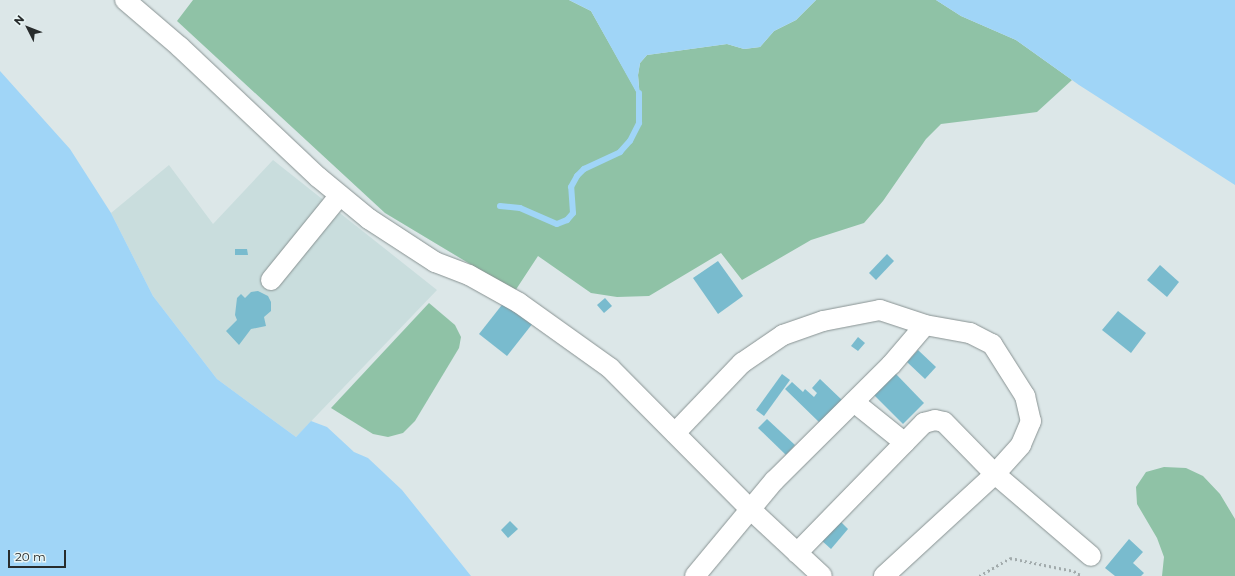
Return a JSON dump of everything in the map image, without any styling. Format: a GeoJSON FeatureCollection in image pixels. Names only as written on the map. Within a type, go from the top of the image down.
{"type":"FeatureCollection","features":[{"type":"Feature","properties":{"kind":"street"},"geometry":{"type":"LineString","coordinates":[[125,0],[180,47],[273,136],[340,195],[375,223],[435,262],[469,275],[519,303],[610,368],[750,509],[822,576]]}},
{"type":"Feature","properties":{"kind":"street"},"geometry":{"type":"LineString","coordinates":[[271,280],[340,195]]}},
{"type":"Feature","properties":{"kind":"street"},"geometry":{"type":"LineString","coordinates":[[675,433],[742,363],[783,335],[823,321],[880,310],[925,325],[970,333],[992,344],[1025,396],[1031,421],[1021,445],[996,474],[884,576]]}},
{"type":"Feature","properties":{"kind":"street"},"geometry":{"type":"LineString","coordinates":[[695,576],[774,480],[854,402],[925,325]]}},
{"type":"Feature","properties":{"kind":"street"},"geometry":{"type":"LineString","coordinates":[[854,402],[904,443]]}},
{"type":"Feature","properties":{"kind":"street"},"geometry":{"type":"LineString","coordinates":[[797,553],[924,423],[935,420],[944,422],[996,474],[1091,556]]}},
{"type":"Feature","properties":{"kind":"path"},"geometry":{"type":"LineString","coordinates":[[978,576],[1010,558],[1068,569],[1082,576]]}},
{"type":"Feature","properties":{"kind":"shaded area"},"geometry":{"type":"Polygon","coordinates":[[[273,160],[437,290],[296,437],[217,379],[153,296],[111,213],[169,165],[213,224],[273,160]]]}},
{"type":"Feature","properties":{"kind":"green space"},"geometry":{"type":"Polygon","coordinates":[[[193,0],[569,0],[591,11],[640,98],[638,75],[640,63],[647,55],[727,44],[744,49],[760,47],[774,31],[796,20],[816,0],[936,0],[961,16],[1016,40],[1072,80],[1037,112],[941,124],[926,139],[883,201],[864,223],[811,240],[742,280],[721,253],[649,296],[617,297],[591,293],[538,256],[515,291],[385,213],[177,21],[193,0]]]}},
{"type":"Feature","properties":{"kind":"green space"},"geometry":{"type":"Polygon","coordinates":[[[429,303],[455,325],[461,337],[459,348],[415,421],[403,433],[388,437],[373,434],[331,408],[429,303]]]}},
{"type":"Feature","properties":{"kind":"green space"},"geometry":{"type":"Polygon","coordinates":[[[1164,467],[1186,468],[1203,476],[1220,494],[1235,519],[1235,576],[1162,576],[1164,557],[1157,538],[1137,504],[1136,487],[1146,472],[1164,467]]]}},
{"type":"Feature","properties":{"kind":"water"},"geometry":{"type":"Polygon","coordinates":[[[569,0],[816,0],[796,20],[774,31],[760,47],[744,49],[727,44],[647,55],[640,63],[638,75],[640,99],[591,11],[569,0]]]}},
{"type":"Feature","properties":{"kind":"water"},"geometry":{"type":"Polygon","coordinates":[[[936,0],[1235,0],[1235,185],[1079,85],[1016,40],[961,16],[936,0]]]}},
{"type":"Feature","properties":{"kind":"water"},"geometry":{"type":"Polygon","coordinates":[[[0,71],[70,149],[111,213],[153,296],[217,379],[296,437],[311,421],[327,427],[354,452],[368,458],[402,490],[471,576],[0,576],[0,71]]]}},
{"type":"Feature","properties":{"kind":"building"},"geometry":{"type":"Polygon","coordinates":[[[235,249],[247,249],[248,255],[235,255],[235,249]]]}},
{"type":"Feature","properties":{"kind":"building"},"geometry":{"type":"Polygon","coordinates":[[[887,254],[894,261],[876,280],[869,273],[887,254]]]}},
{"type":"Feature","properties":{"kind":"building"},"geometry":{"type":"Polygon","coordinates":[[[718,261],[743,296],[718,314],[693,278],[718,261]]]}},
{"type":"Feature","properties":{"kind":"building"},"geometry":{"type":"Polygon","coordinates":[[[1160,265],[1179,282],[1167,297],[1147,280],[1160,265]]]}},
{"type":"Feature","properties":{"kind":"building"},"geometry":{"type":"Polygon","coordinates":[[[258,291],[268,296],[271,302],[271,311],[264,317],[266,326],[251,329],[239,345],[226,331],[237,320],[235,315],[237,298],[241,294],[245,298],[251,292],[258,291]]]}},
{"type":"Feature","properties":{"kind":"building"},"geometry":{"type":"Polygon","coordinates":[[[605,298],[612,306],[604,313],[597,305],[605,298]]]}},
{"type":"Feature","properties":{"kind":"building"},"geometry":{"type":"Polygon","coordinates":[[[505,301],[533,323],[507,356],[479,334],[505,301]]]}},
{"type":"Feature","properties":{"kind":"building"},"geometry":{"type":"Polygon","coordinates":[[[1118,311],[1146,333],[1131,353],[1102,330],[1118,311]]]}},
{"type":"Feature","properties":{"kind":"building"},"geometry":{"type":"Polygon","coordinates":[[[858,337],[865,343],[858,351],[851,346],[858,337]]]}},
{"type":"Feature","properties":{"kind":"building"},"geometry":{"type":"Polygon","coordinates":[[[918,350],[936,367],[925,379],[907,362],[918,350]]]}},
{"type":"Feature","properties":{"kind":"building"},"geometry":{"type":"Polygon","coordinates":[[[895,373],[924,403],[903,424],[874,395],[895,373]]]}},
{"type":"Feature","properties":{"kind":"building"},"geometry":{"type":"Polygon","coordinates":[[[782,374],[790,380],[764,416],[756,410],[782,374]]]}},
{"type":"Feature","properties":{"kind":"building"},"geometry":{"type":"Polygon","coordinates":[[[820,379],[843,401],[821,424],[785,389],[792,382],[803,392],[805,389],[814,397],[817,393],[812,388],[820,379]]]}},
{"type":"Feature","properties":{"kind":"building"},"geometry":{"type":"Polygon","coordinates":[[[767,419],[795,445],[786,455],[758,428],[767,419]]]}},
{"type":"Feature","properties":{"kind":"building"},"geometry":{"type":"Polygon","coordinates":[[[839,520],[848,529],[831,549],[821,540],[839,520]]]}},
{"type":"Feature","properties":{"kind":"building"},"geometry":{"type":"Polygon","coordinates":[[[510,521],[518,529],[508,538],[501,530],[510,521]]]}},
{"type":"Feature","properties":{"kind":"building"},"geometry":{"type":"Polygon","coordinates":[[[1129,539],[1143,552],[1133,563],[1144,573],[1141,576],[1115,576],[1105,568],[1129,539]]]}},
{"type":"Feature","properties":{"kind":"waterway"},"geometry":{"type":"LineString","coordinates":[[500,206],[520,208],[557,224],[567,220],[573,213],[571,187],[577,176],[584,169],[620,152],[630,141],[639,123],[639,93]]}}]}
